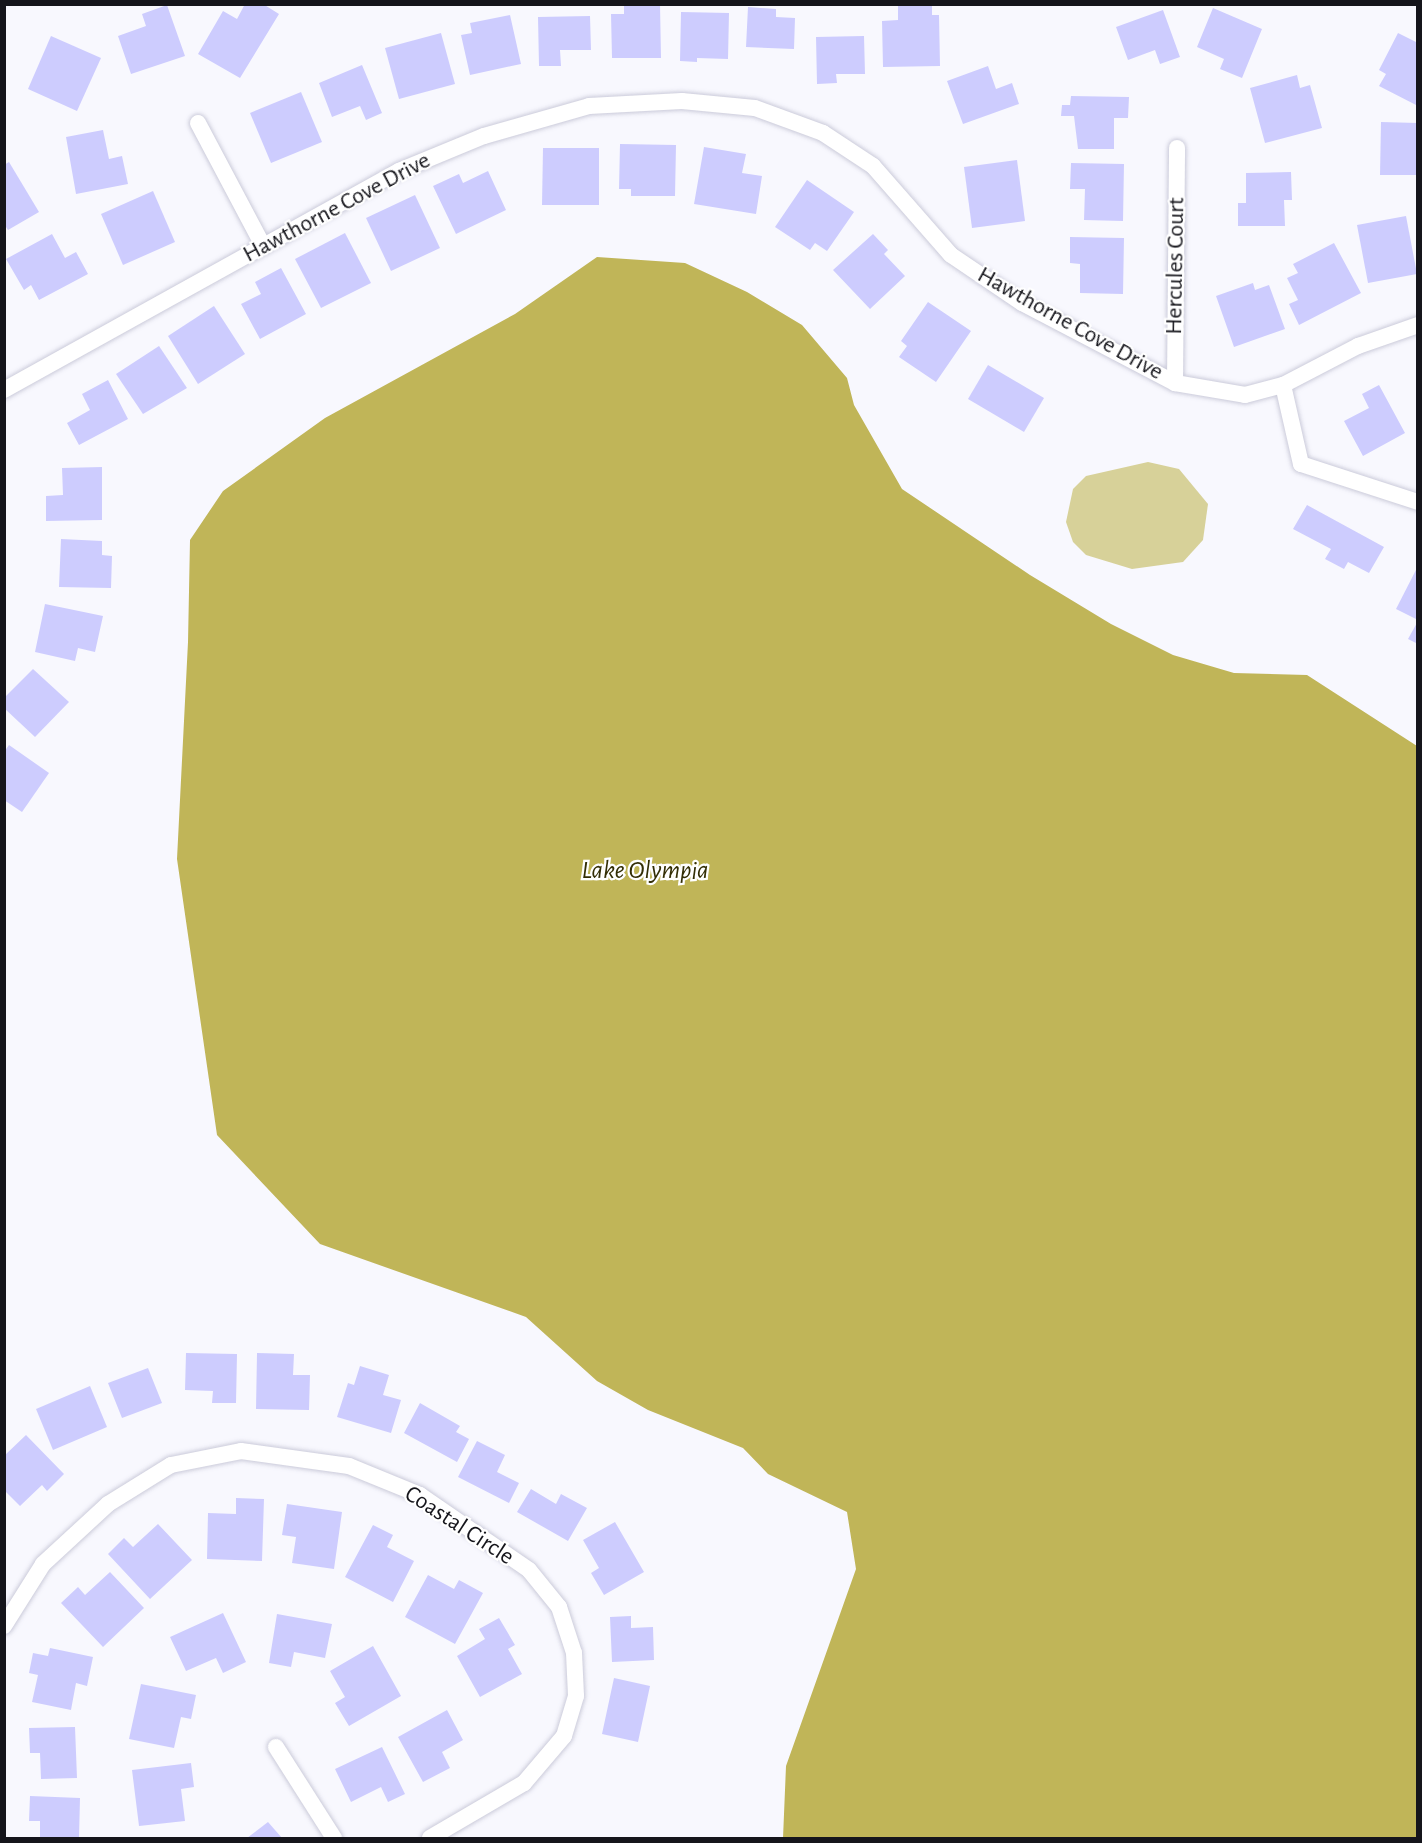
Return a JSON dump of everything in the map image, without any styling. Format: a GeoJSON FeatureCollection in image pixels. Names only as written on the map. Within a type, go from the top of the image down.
{"type":"FeatureCollection","features":[{"type":"Feature","properties":{"kind":"street","name":"Hawthorne Cove Drive"},"geometry":{"type":"LineString","coordinates":[[4,390],[399,171],[484,136],[589,106],[682,101],[755,108],[823,133],[873,166],[951,255],[1022,303],[1175,383],[1245,395],[1283,385],[1358,346],[1418,325]]}},
{"type":"Feature","properties":{"kind":"street"},"geometry":{"type":"LineString","coordinates":[[198,123],[263,246]]}},
{"type":"Feature","properties":{"kind":"street","name":"Hercules Court"},"geometry":{"type":"LineString","coordinates":[[1175,383],[1177,148]]}},
{"type":"Feature","properties":{"kind":"street"},"geometry":{"type":"LineString","coordinates":[[1283,385],[1301,464],[1418,502]]}},
{"type":"Feature","properties":{"kind":"street","name":"Coastal Circle"},"geometry":{"type":"LineString","coordinates":[[4,1626],[43,1563],[108,1504],[171,1465],[241,1451],[349,1466],[420,1495],[528,1570],[559,1607],[574,1653],[576,1696],[564,1736],[524,1783],[430,1839]]}},
{"type":"Feature","properties":{"kind":"street"},"geometry":{"type":"LineString","coordinates":[[276,1747],[334,1839]]}},
{"type":"Feature","properties":{"kind":"shaded area"},"geometry":{"type":"Polygon","coordinates":[[[1148,462],[1179,469],[1208,504],[1203,540],[1183,562],[1132,569],[1086,555],[1073,542],[1066,522],[1073,489],[1086,476],[1148,462]]]}},
{"type":"Feature","properties":{"kind":"water","name":"Lake Olympia"},"geometry":{"type":"Polygon","coordinates":[[[597,257],[685,263],[747,292],[802,325],[847,378],[854,405],[902,489],[1030,575],[1111,624],[1173,655],[1234,673],[1307,675],[1417,746],[1417,1838],[783,1838],[786,1766],[856,1569],[847,1512],[768,1474],[743,1448],[648,1410],[597,1381],[526,1317],[320,1244],[217,1135],[177,859],[188,642],[190,540],[223,491],[325,418],[515,314],[597,257]]]}},
{"type":"Feature","properties":{"kind":"building"},"geometry":{"type":"Polygon","coordinates":[[[245,4],[263,4],[279,14],[240,78],[198,54],[223,11],[237,19],[245,4]]]}},
{"type":"Feature","properties":{"kind":"building"},"geometry":{"type":"Polygon","coordinates":[[[624,4],[660,4],[661,58],[612,58],[611,14],[624,14],[624,4]]]}},
{"type":"Feature","properties":{"kind":"building"},"geometry":{"type":"Polygon","coordinates":[[[898,4],[932,4],[932,15],[939,15],[940,66],[883,67],[882,21],[898,20],[898,4]]]}},
{"type":"Feature","properties":{"kind":"building"},"geometry":{"type":"Polygon","coordinates":[[[167,5],[185,56],[131,74],[118,36],[146,26],[142,14],[167,5]]]}},
{"type":"Feature","properties":{"kind":"building"},"geometry":{"type":"Polygon","coordinates":[[[748,7],[776,9],[776,17],[795,18],[794,49],[746,47],[748,7]]]}},
{"type":"Feature","properties":{"kind":"building"},"geometry":{"type":"Polygon","coordinates":[[[1213,8],[1262,29],[1242,78],[1220,69],[1224,59],[1197,47],[1213,8]]]}},
{"type":"Feature","properties":{"kind":"building"},"geometry":{"type":"Polygon","coordinates":[[[1163,10],[1180,57],[1160,64],[1155,50],[1128,60],[1116,27],[1163,10]]]}},
{"type":"Feature","properties":{"kind":"building"},"geometry":{"type":"Polygon","coordinates":[[[681,12],[729,13],[728,59],[697,58],[697,62],[680,61],[681,12]]]}},
{"type":"Feature","properties":{"kind":"building"},"geometry":{"type":"Polygon","coordinates":[[[510,15],[521,64],[470,75],[461,35],[472,33],[470,23],[510,15]]]}},
{"type":"Feature","properties":{"kind":"building"},"geometry":{"type":"Polygon","coordinates":[[[590,16],[591,50],[560,50],[561,66],[539,66],[538,17],[590,16]]]}},
{"type":"Feature","properties":{"kind":"building"},"geometry":{"type":"Polygon","coordinates":[[[441,33],[455,84],[399,99],[385,48],[441,33]]]}},
{"type":"Feature","properties":{"kind":"building"},"geometry":{"type":"Polygon","coordinates":[[[1398,33],[1418,43],[1418,106],[1379,86],[1386,74],[1379,70],[1398,33]]]}},
{"type":"Feature","properties":{"kind":"building"},"geometry":{"type":"Polygon","coordinates":[[[51,36],[101,58],[77,111],[28,89],[51,36]]]}},
{"type":"Feature","properties":{"kind":"building"},"geometry":{"type":"Polygon","coordinates":[[[864,36],[865,74],[836,74],[837,83],[817,84],[816,37],[864,36]]]}},
{"type":"Feature","properties":{"kind":"building"},"geometry":{"type":"Polygon","coordinates":[[[362,65],[382,113],[366,120],[360,106],[332,117],[319,83],[362,65]]]}},
{"type":"Feature","properties":{"kind":"building"},"geometry":{"type":"Polygon","coordinates":[[[988,66],[996,89],[1012,83],[1019,104],[963,124],[947,81],[988,66]]]}},
{"type":"Feature","properties":{"kind":"building"},"geometry":{"type":"Polygon","coordinates":[[[1297,75],[1300,88],[1310,85],[1322,128],[1265,143],[1250,88],[1297,75]]]}},
{"type":"Feature","properties":{"kind":"building"},"geometry":{"type":"Polygon","coordinates":[[[301,92],[322,142],[271,163],[250,113],[301,92]]]}},
{"type":"Feature","properties":{"kind":"building"},"geometry":{"type":"Polygon","coordinates":[[[1071,96],[1129,97],[1128,118],[1114,118],[1114,149],[1078,149],[1074,116],[1061,116],[1062,105],[1070,105],[1071,96]]]}},
{"type":"Feature","properties":{"kind":"building"},"geometry":{"type":"Polygon","coordinates":[[[1381,122],[1418,123],[1418,175],[1380,175],[1381,122]]]}},
{"type":"Feature","properties":{"kind":"building"},"geometry":{"type":"Polygon","coordinates":[[[103,130],[109,159],[122,156],[128,184],[76,194],[66,137],[103,130]]]}},
{"type":"Feature","properties":{"kind":"building"},"geometry":{"type":"Polygon","coordinates":[[[620,144],[676,145],[675,196],[631,196],[631,189],[619,189],[620,144]]]}},
{"type":"Feature","properties":{"kind":"building"},"geometry":{"type":"Polygon","coordinates":[[[704,147],[746,154],[742,173],[762,176],[756,214],[694,204],[704,147]]]}},
{"type":"Feature","properties":{"kind":"building"},"geometry":{"type":"Polygon","coordinates":[[[543,148],[599,148],[599,205],[542,205],[543,148]]]}},
{"type":"Feature","properties":{"kind":"building"},"geometry":{"type":"Polygon","coordinates":[[[1017,160],[1025,221],[972,228],[964,167],[1017,160]]]}},
{"type":"Feature","properties":{"kind":"building"},"geometry":{"type":"Polygon","coordinates":[[[9,162],[39,212],[8,230],[4,224],[4,165],[9,162]]]}},
{"type":"Feature","properties":{"kind":"building"},"geometry":{"type":"Polygon","coordinates":[[[1071,163],[1124,164],[1123,221],[1084,220],[1085,189],[1070,189],[1071,163]]]}},
{"type":"Feature","properties":{"kind":"building"},"geometry":{"type":"Polygon","coordinates":[[[488,171],[506,210],[456,234],[433,186],[459,174],[463,183],[488,171]]]}},
{"type":"Feature","properties":{"kind":"building"},"geometry":{"type":"Polygon","coordinates":[[[1291,172],[1292,200],[1284,200],[1285,226],[1238,226],[1238,203],[1246,203],[1246,173],[1291,172]]]}},
{"type":"Feature","properties":{"kind":"building"},"geometry":{"type":"Polygon","coordinates":[[[807,180],[854,212],[827,251],[815,243],[810,250],[775,227],[807,180]]]}},
{"type":"Feature","properties":{"kind":"building"},"geometry":{"type":"Polygon","coordinates":[[[153,191],[175,242],[123,265],[101,214],[153,191]]]}},
{"type":"Feature","properties":{"kind":"building"},"geometry":{"type":"Polygon","coordinates":[[[415,195],[440,248],[391,271],[366,218],[415,195]]]}},
{"type":"Feature","properties":{"kind":"building"},"geometry":{"type":"Polygon","coordinates":[[[1406,216],[1417,274],[1368,283],[1357,225],[1406,216]]]}},
{"type":"Feature","properties":{"kind":"building"},"geometry":{"type":"Polygon","coordinates":[[[345,233],[371,283],[321,308],[295,259],[345,233]]]}},
{"type":"Feature","properties":{"kind":"building"},"geometry":{"type":"Polygon","coordinates":[[[52,234],[65,258],[76,252],[88,274],[39,300],[31,285],[24,290],[6,259],[52,234]]]}},
{"type":"Feature","properties":{"kind":"building"},"geometry":{"type":"Polygon","coordinates":[[[873,234],[888,250],[884,254],[905,276],[870,309],[833,270],[873,234]]]}},
{"type":"Feature","properties":{"kind":"building"},"geometry":{"type":"Polygon","coordinates":[[[1070,237],[1124,238],[1123,294],[1080,293],[1080,264],[1070,263],[1070,237]]]}},
{"type":"Feature","properties":{"kind":"building"},"geometry":{"type":"Polygon","coordinates":[[[1334,243],[1361,293],[1299,325],[1289,304],[1298,300],[1287,278],[1298,273],[1293,264],[1334,243]]]}},
{"type":"Feature","properties":{"kind":"building"},"geometry":{"type":"Polygon","coordinates":[[[281,268],[306,314],[260,339],[241,304],[261,294],[255,282],[281,268]]]}},
{"type":"Feature","properties":{"kind":"building"},"geometry":{"type":"Polygon","coordinates":[[[1253,283],[1255,290],[1269,285],[1285,329],[1234,347],[1216,296],[1253,283]]]}},
{"type":"Feature","properties":{"kind":"building"},"geometry":{"type":"Polygon","coordinates":[[[928,302],[971,331],[936,382],[899,357],[907,346],[901,341],[928,302]]]}},
{"type":"Feature","properties":{"kind":"building"},"geometry":{"type":"Polygon","coordinates":[[[214,306],[245,354],[198,384],[168,336],[214,306]]]}},
{"type":"Feature","properties":{"kind":"building"},"geometry":{"type":"Polygon","coordinates":[[[159,346],[187,388],[143,414],[116,374],[159,346]]]}},
{"type":"Feature","properties":{"kind":"building"},"geometry":{"type":"Polygon","coordinates":[[[988,365],[1044,398],[1024,432],[968,399],[988,365]]]}},
{"type":"Feature","properties":{"kind":"building"},"geometry":{"type":"Polygon","coordinates":[[[108,380],[128,419],[79,445],[67,423],[90,410],[82,394],[108,380]]]}},
{"type":"Feature","properties":{"kind":"building"},"geometry":{"type":"Polygon","coordinates":[[[1379,385],[1405,433],[1363,456],[1344,421],[1369,408],[1362,394],[1379,385]]]}},
{"type":"Feature","properties":{"kind":"building"},"geometry":{"type":"Polygon","coordinates":[[[102,467],[102,520],[46,521],[46,496],[63,495],[62,468],[102,467]]]}},
{"type":"Feature","properties":{"kind":"building"},"geometry":{"type":"Polygon","coordinates":[[[1307,505],[1384,547],[1369,573],[1348,562],[1344,569],[1325,559],[1331,549],[1293,529],[1307,505]]]}},
{"type":"Feature","properties":{"kind":"building"},"geometry":{"type":"Polygon","coordinates":[[[61,539],[102,541],[102,555],[112,556],[111,588],[59,587],[61,539]]]}},
{"type":"Feature","properties":{"kind":"building"},"geometry":{"type":"Polygon","coordinates":[[[1418,566],[1418,620],[1396,609],[1418,566]]]}},
{"type":"Feature","properties":{"kind":"building"},"geometry":{"type":"Polygon","coordinates":[[[45,604],[103,616],[95,652],[78,648],[75,661],[35,652],[45,604]]]}},
{"type":"Feature","properties":{"kind":"building"},"geometry":{"type":"Polygon","coordinates":[[[1418,621],[1418,644],[1408,639],[1418,621]]]}},
{"type":"Feature","properties":{"kind":"building"},"geometry":{"type":"Polygon","coordinates":[[[33,669],[69,702],[35,737],[4,708],[4,698],[33,669]]]}},
{"type":"Feature","properties":{"kind":"building"},"geometry":{"type":"Polygon","coordinates":[[[9,745],[49,773],[22,812],[4,800],[4,752],[9,745]]]}},
{"type":"Feature","properties":{"kind":"building"},"geometry":{"type":"Polygon","coordinates":[[[186,1353],[237,1354],[236,1403],[212,1403],[213,1391],[185,1390],[186,1353]]]}},
{"type":"Feature","properties":{"kind":"building"},"geometry":{"type":"Polygon","coordinates":[[[257,1353],[294,1354],[293,1375],[310,1375],[309,1410],[256,1409],[257,1353]]]}},
{"type":"Feature","properties":{"kind":"building"},"geometry":{"type":"Polygon","coordinates":[[[360,1366],[389,1375],[383,1395],[401,1400],[391,1433],[337,1417],[348,1383],[354,1385],[360,1366]]]}},
{"type":"Feature","properties":{"kind":"building"},"geometry":{"type":"Polygon","coordinates":[[[148,1368],[162,1403],[122,1418],[108,1383],[148,1368]]]}},
{"type":"Feature","properties":{"kind":"building"},"geometry":{"type":"Polygon","coordinates":[[[90,1386],[107,1427],[53,1450],[36,1409],[90,1386]]]}},
{"type":"Feature","properties":{"kind":"building"},"geometry":{"type":"Polygon","coordinates":[[[420,1403],[460,1426],[456,1432],[469,1439],[457,1462],[404,1433],[420,1403]]]}},
{"type":"Feature","properties":{"kind":"building"},"geometry":{"type":"Polygon","coordinates":[[[26,1435],[64,1474],[47,1491],[42,1485],[20,1506],[4,1490],[4,1456],[26,1435]]]}},
{"type":"Feature","properties":{"kind":"building"},"geometry":{"type":"Polygon","coordinates":[[[477,1441],[505,1455],[497,1472],[519,1483],[509,1503],[458,1477],[477,1441]]]}},
{"type":"Feature","properties":{"kind":"building"},"geometry":{"type":"Polygon","coordinates":[[[531,1489],[556,1504],[561,1494],[587,1508],[568,1541],[517,1512],[531,1489]]]}},
{"type":"Feature","properties":{"kind":"building"},"geometry":{"type":"Polygon","coordinates":[[[236,1498],[264,1499],[262,1561],[207,1559],[208,1513],[236,1514],[236,1498]]]}},
{"type":"Feature","properties":{"kind":"building"},"geometry":{"type":"Polygon","coordinates":[[[287,1504],[342,1512],[334,1569],[292,1563],[296,1537],[282,1535],[287,1504]]]}},
{"type":"Feature","properties":{"kind":"building"},"geometry":{"type":"Polygon","coordinates":[[[615,1522],[644,1572],[604,1595],[591,1573],[599,1568],[583,1540],[615,1522]]]}},
{"type":"Feature","properties":{"kind":"building"},"geometry":{"type":"Polygon","coordinates":[[[158,1524],[192,1560],[150,1599],[108,1554],[124,1538],[133,1547],[158,1524]]]}},
{"type":"Feature","properties":{"kind":"building"},"geometry":{"type":"Polygon","coordinates":[[[373,1525],[393,1535],[387,1547],[414,1561],[393,1602],[345,1577],[373,1525]]]}},
{"type":"Feature","properties":{"kind":"building"},"geometry":{"type":"Polygon","coordinates":[[[110,1572],[144,1608],[103,1647],[61,1603],[78,1587],[85,1595],[110,1572]]]}},
{"type":"Feature","properties":{"kind":"building"},"geometry":{"type":"Polygon","coordinates":[[[428,1575],[454,1589],[459,1580],[483,1593],[455,1644],[405,1617],[428,1575]]]}},
{"type":"Feature","properties":{"kind":"building"},"geometry":{"type":"Polygon","coordinates":[[[223,1613],[246,1662],[223,1673],[216,1658],[186,1671],[170,1637],[223,1613]]]}},
{"type":"Feature","properties":{"kind":"building"},"geometry":{"type":"Polygon","coordinates":[[[277,1614],[332,1624],[325,1658],[294,1652],[291,1667],[269,1663],[277,1614]]]}},
{"type":"Feature","properties":{"kind":"building"},"geometry":{"type":"Polygon","coordinates":[[[631,1616],[631,1628],[653,1627],[654,1660],[612,1662],[610,1617],[631,1616]]]}},
{"type":"Feature","properties":{"kind":"building"},"geometry":{"type":"Polygon","coordinates":[[[499,1618],[515,1645],[508,1649],[522,1674],[480,1697],[457,1656],[485,1639],[479,1629],[499,1618]]]}},
{"type":"Feature","properties":{"kind":"building"},"geometry":{"type":"Polygon","coordinates":[[[373,1646],[401,1696],[349,1726],[335,1703],[345,1697],[330,1671],[373,1646]]]}},
{"type":"Feature","properties":{"kind":"building"},"geometry":{"type":"Polygon","coordinates":[[[50,1648],[93,1657],[87,1686],[76,1683],[71,1710],[32,1702],[38,1675],[29,1673],[33,1653],[48,1656],[50,1648]]]}},
{"type":"Feature","properties":{"kind":"building"},"geometry":{"type":"Polygon","coordinates":[[[614,1678],[650,1686],[638,1742],[602,1734],[614,1678]]]}},
{"type":"Feature","properties":{"kind":"building"},"geometry":{"type":"Polygon","coordinates":[[[141,1684],[196,1695],[191,1719],[181,1717],[174,1748],[129,1739],[141,1684]]]}},
{"type":"Feature","properties":{"kind":"building"},"geometry":{"type":"Polygon","coordinates":[[[447,1710],[463,1740],[442,1752],[450,1768],[423,1782],[398,1737],[447,1710]]]}},
{"type":"Feature","properties":{"kind":"building"},"geometry":{"type":"Polygon","coordinates":[[[75,1727],[77,1778],[41,1779],[40,1753],[30,1753],[29,1728],[75,1727]]]}},
{"type":"Feature","properties":{"kind":"building"},"geometry":{"type":"Polygon","coordinates":[[[382,1747],[405,1794],[388,1802],[381,1787],[351,1802],[335,1769],[382,1747]]]}},
{"type":"Feature","properties":{"kind":"building"},"geometry":{"type":"Polygon","coordinates":[[[191,1763],[194,1787],[181,1789],[185,1821],[139,1826],[132,1770],[191,1763]]]}},
{"type":"Feature","properties":{"kind":"building"},"geometry":{"type":"Polygon","coordinates":[[[30,1796],[80,1798],[79,1838],[40,1838],[40,1821],[29,1821],[30,1796]]]}},
{"type":"Feature","properties":{"kind":"building"},"geometry":{"type":"Polygon","coordinates":[[[268,1822],[282,1838],[247,1838],[268,1822]]]}}]}
